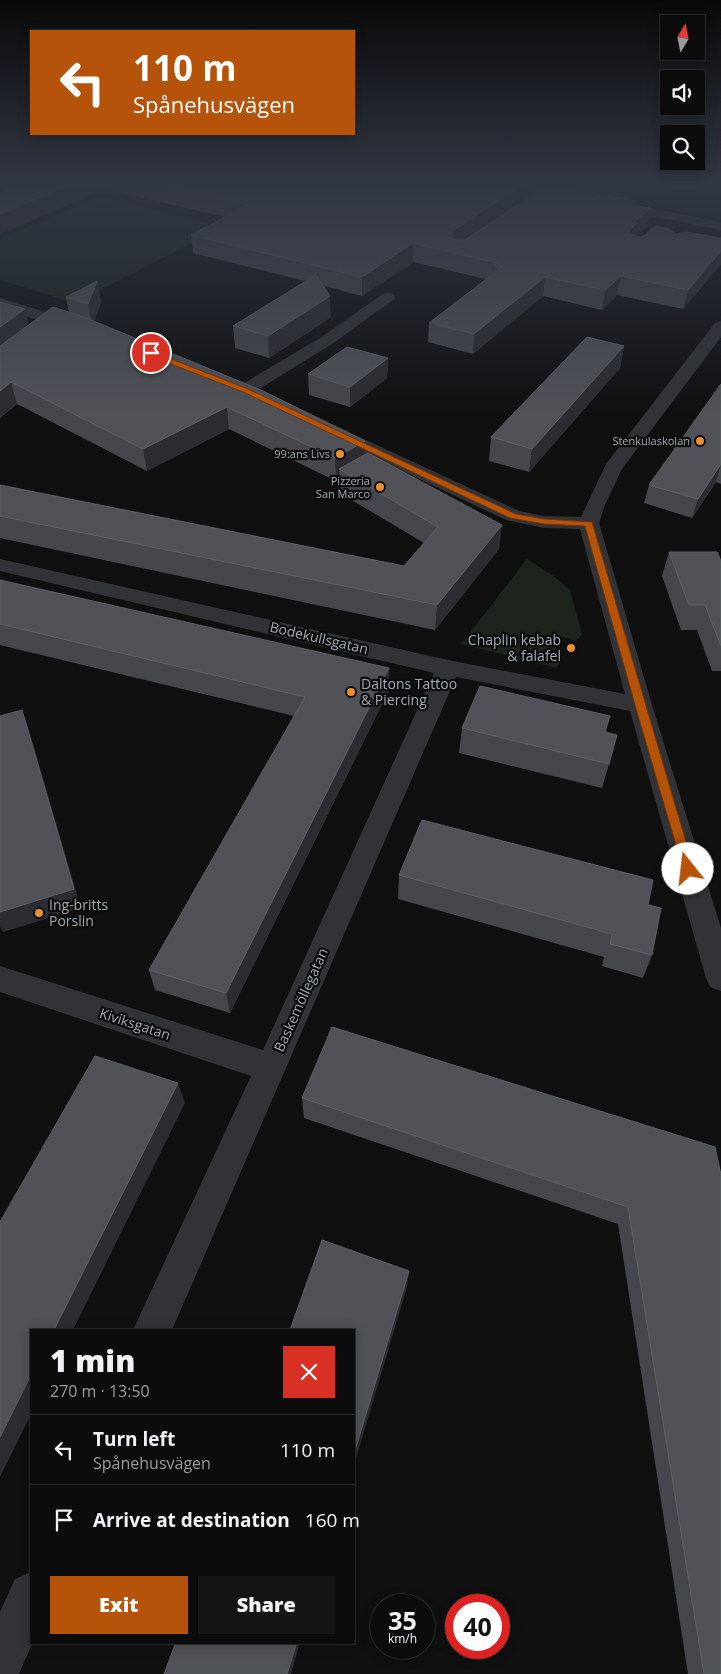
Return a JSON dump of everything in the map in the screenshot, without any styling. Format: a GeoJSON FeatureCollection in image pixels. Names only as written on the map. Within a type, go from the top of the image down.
{"type":"FeatureCollection","features":[{"type":"Feature","properties":{"kind":"street"},"geometry":{"type":"LineString","coordinates":[[245,390],[326,341],[388,296]]}},
{"type":"Feature","properties":{"kind":"street"},"geometry":{"type":"LineString","coordinates":[[0,303],[91,332]]}},
{"type":"Feature","properties":{"kind":"street"},"geometry":{"type":"LineString","coordinates":[[39,332],[54,320]]}},
{"type":"Feature","properties":{"kind":"street"},"geometry":{"type":"LineString","coordinates":[[721,326],[613,468],[594,507],[589,523],[640,705],[721,978]]}},
{"type":"Feature","properties":{"kind":"street"},"geometry":{"type":"LineString","coordinates":[[228,383],[263,399]]}},
{"type":"Feature","properties":{"kind":"street"},"geometry":{"type":"LineString","coordinates":[[316,424],[513,516],[544,522],[589,523]]}},
{"type":"Feature","properties":{"kind":"street","name":"Bodekullsgatan"},"geometry":{"type":"LineString","coordinates":[[0,565],[448,668],[640,705]]}},
{"type":"Feature","properties":{"kind":"street","name":"Baskemöllegatan"},"geometry":{"type":"LineString","coordinates":[[152,1329],[271,1068],[448,668]]}},
{"type":"Feature","properties":{"kind":"street","name":"Kiviksgatan"},"geometry":{"type":"LineString","coordinates":[[0,979],[271,1068]]}},
{"type":"Feature","properties":{"kind":"street"},"geometry":{"type":"LineString","coordinates":[[0,1664],[30,1597]]}},
{"type":"Feature","properties":{"kind":"shaded area"},"geometry":{"type":"Polygon","coordinates":[[[0,259],[160,259],[75,303],[0,280],[0,259]]]}},
{"type":"Feature","properties":{"kind":"shaded area"},"geometry":{"type":"Polygon","coordinates":[[[527,559],[555,577],[570,590],[582,634],[576,641],[563,637],[553,652],[563,656],[557,668],[461,644],[527,559]]]}},
{"type":"Feature","properties":{"kind":"building"},"geometry":{"type":"Polygon","coordinates":[[[289,259],[389,259],[362,277],[289,259]]]}},
{"type":"Feature","properties":{"kind":"building"},"geometry":{"type":"Polygon","coordinates":[[[481,259],[714,259],[688,290],[621,276],[605,290],[545,277],[474,334],[429,323],[502,267],[495,265],[497,263],[481,259]]]}},
{"type":"Feature","properties":{"kind":"building"},"geometry":{"type":"Polygon","coordinates":[[[316,275],[330,296],[268,336],[233,326],[316,275]]]}},
{"type":"Feature","properties":{"kind":"building"},"geometry":{"type":"Polygon","coordinates":[[[97,281],[88,304],[66,297],[97,281]]]}},
{"type":"Feature","properties":{"kind":"building"},"geometry":{"type":"Polygon","coordinates":[[[0,302],[25,309],[0,327],[0,302]]]}},
{"type":"Feature","properties":{"kind":"building"},"geometry":{"type":"Polygon","coordinates":[[[53,307],[84,317],[263,391],[365,441],[335,458],[227,407],[143,449],[11,382],[0,391],[0,346],[53,307]]]}},
{"type":"Feature","properties":{"kind":"building"},"geometry":{"type":"Polygon","coordinates":[[[587,337],[624,346],[532,449],[491,437],[587,337]]]}},
{"type":"Feature","properties":{"kind":"building"},"geometry":{"type":"Polygon","coordinates":[[[347,347],[388,358],[350,387],[308,374],[347,347]]]}},
{"type":"Feature","properties":{"kind":"building"},"geometry":{"type":"Polygon","coordinates":[[[721,384],[721,464],[698,499],[649,485],[721,384]]]}},
{"type":"Feature","properties":{"kind":"building"},"geometry":{"type":"Polygon","coordinates":[[[368,453],[502,525],[437,605],[0,516],[0,485],[404,566],[438,527],[339,469],[368,453]]]}},
{"type":"Feature","properties":{"kind":"building"},"geometry":{"type":"Polygon","coordinates":[[[669,552],[717,552],[721,561],[721,646],[705,605],[689,605],[669,552]]]}},
{"type":"Feature","properties":{"kind":"building"},"geometry":{"type":"Polygon","coordinates":[[[0,580],[389,668],[226,993],[149,970],[305,697],[0,624],[0,580]]]}},
{"type":"Feature","properties":{"kind":"building"},"geometry":{"type":"Polygon","coordinates":[[[480,686],[610,716],[605,732],[617,735],[609,764],[462,728],[480,686]]]}},
{"type":"Feature","properties":{"kind":"building"},"geometry":{"type":"Polygon","coordinates":[[[22,710],[74,889],[0,912],[0,716],[22,710]]]}},
{"type":"Feature","properties":{"kind":"building"},"geometry":{"type":"Polygon","coordinates":[[[422,820],[653,880],[648,905],[661,908],[652,955],[610,944],[612,934],[399,875],[422,820]]]}},
{"type":"Feature","properties":{"kind":"building"},"geometry":{"type":"Polygon","coordinates":[[[332,1027],[715,1147],[721,1175],[721,1674],[704,1674],[628,1207],[302,1098],[332,1027]]]}},
{"type":"Feature","properties":{"kind":"building"},"geometry":{"type":"Polygon","coordinates":[[[95,1056],[178,1083],[55,1329],[30,1329],[30,1377],[0,1437],[0,1222],[95,1056]]]}},
{"type":"Feature","properties":{"kind":"building"},"geometry":{"type":"Polygon","coordinates":[[[322,1240],[409,1271],[355,1451],[355,1329],[290,1329],[322,1240]]]}},
{"type":"Feature","properties":{"kind":"building"},"geometry":{"type":"Polygon","coordinates":[[[175,1644],[296,1644],[287,1674],[164,1674],[175,1644]]]}},
{"type":"Feature","properties":{"kind":"place","name":"Stenkulaskolan"},"geometry":{"type":"Point","coordinates":[700,441]}},
{"type":"Feature","properties":{"kind":"place","name":"99:ans Livs"},"geometry":{"type":"Point","coordinates":[340,454]}},
{"type":"Feature","properties":{"kind":"place","name":"Pizzeria San Marco"},"geometry":{"type":"Point","coordinates":[380,487]}},
{"type":"Feature","properties":{"kind":"place","name":"Chaplin kebab & falafel"},"geometry":{"type":"Point","coordinates":[571,648]}},
{"type":"Feature","properties":{"kind":"place","name":"Daltons Tattoo & Piercing"},"geometry":{"type":"Point","coordinates":[351,692]}},
{"type":"Feature","properties":{"kind":"place","name":"Ing-britts Porslin"},"geometry":{"type":"Point","coordinates":[39,913]}},
{"type":"Feature","properties":{"kind":"route"},"geometry":{"type":"LineString","coordinates":[[151,353],[245,390],[513,516],[544,522],[589,523],[688,869]]}}]}
